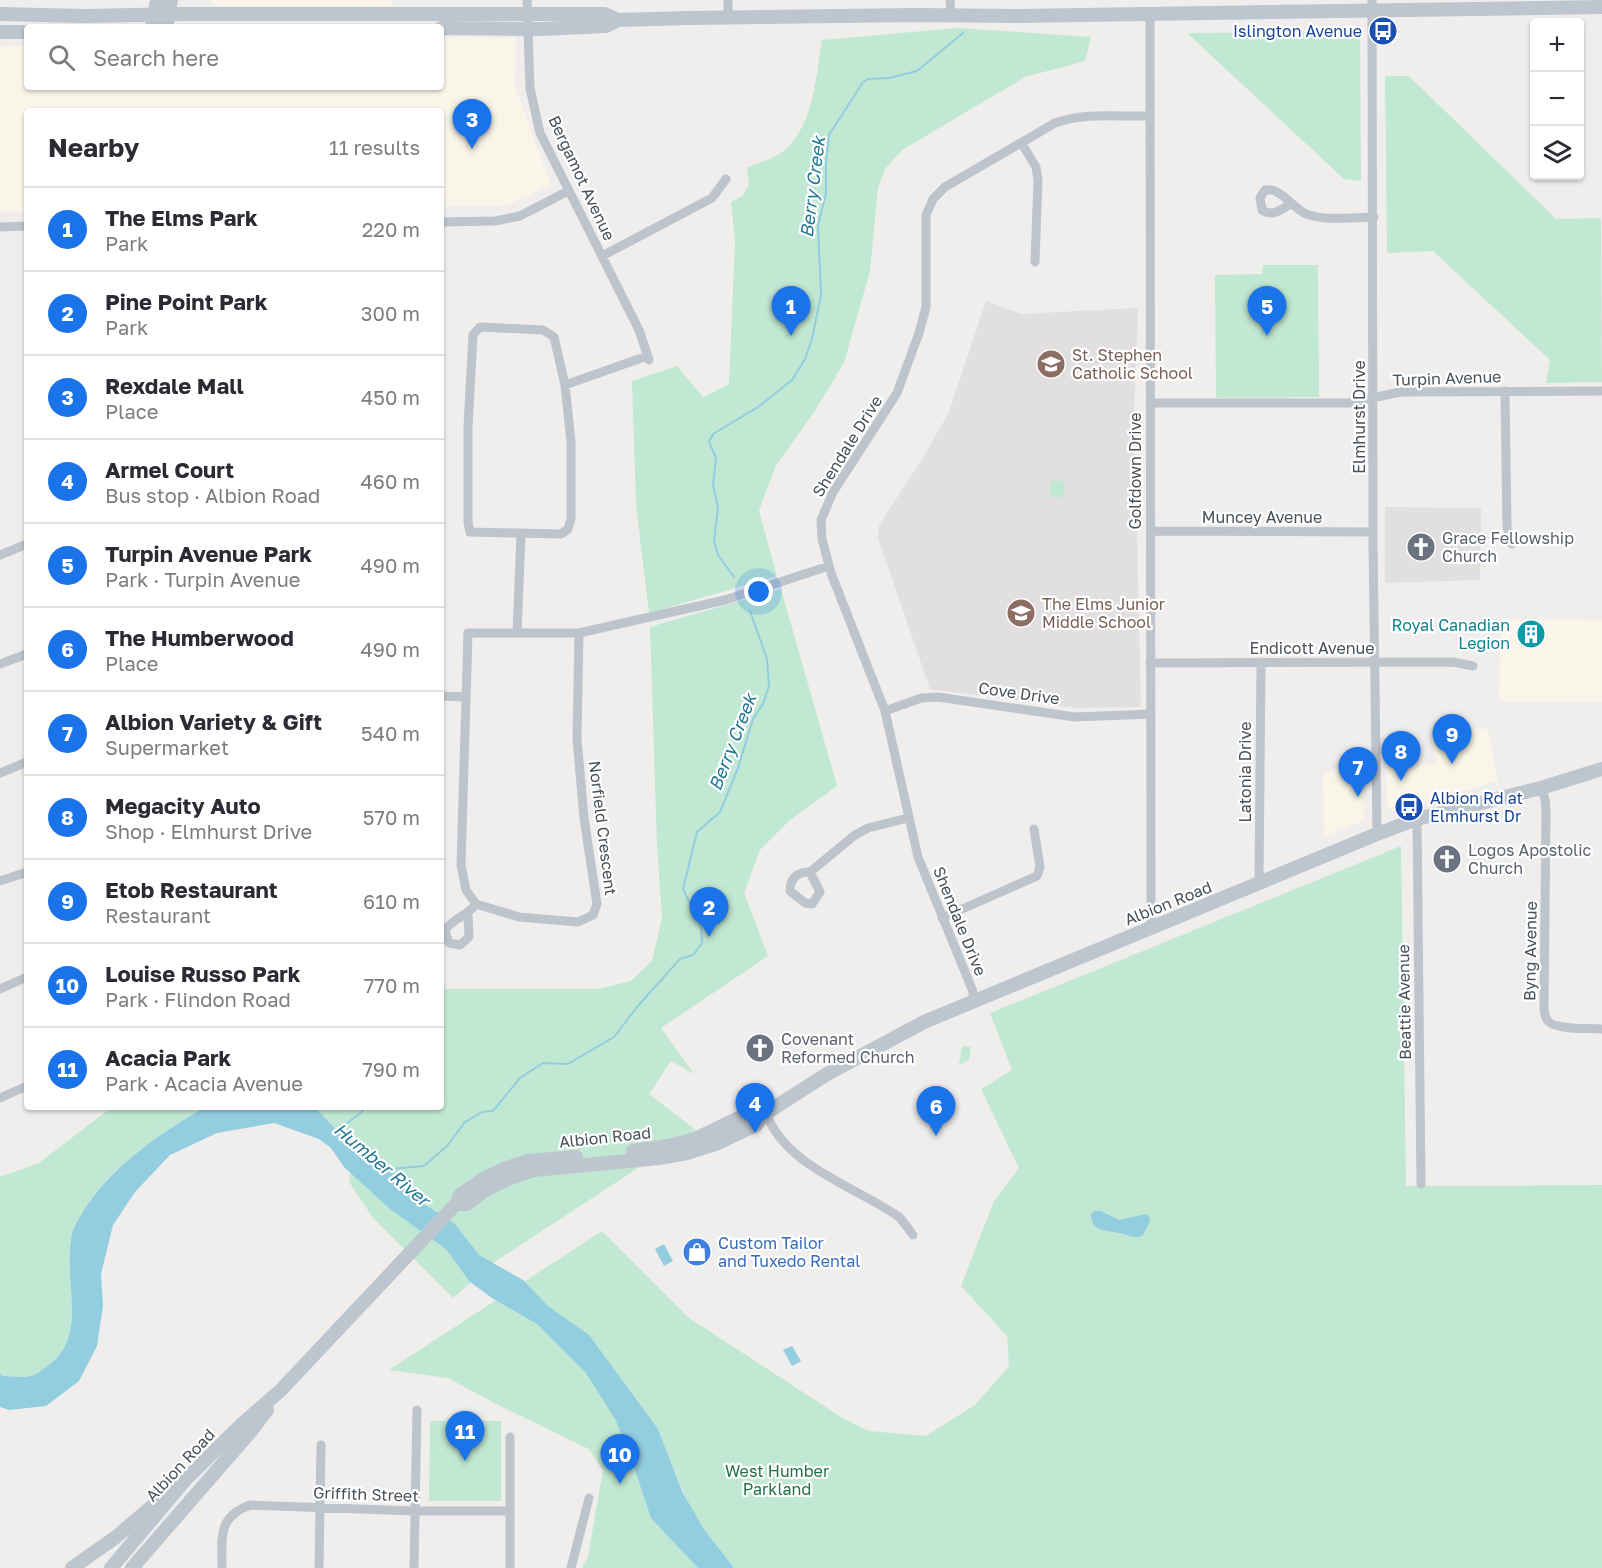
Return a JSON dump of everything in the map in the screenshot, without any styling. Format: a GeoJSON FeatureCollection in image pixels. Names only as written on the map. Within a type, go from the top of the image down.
{"type":"FeatureCollection","features":[{"type":"Feature","properties":{"kind":"main road"},"geometry":{"type":"LineString","coordinates":[[158,0],[160,21]]}},
{"type":"Feature","properties":{"kind":"main road"},"geometry":{"type":"LineString","coordinates":[[160,21],[171,0]]}},
{"type":"Feature","properties":{"kind":"main road"},"geometry":{"type":"LineString","coordinates":[[444,28],[528,29],[606,26],[618,20],[1150,14],[1372,5],[1602,7]]}},
{"type":"Feature","properties":{"kind":"main road"},"geometry":{"type":"LineString","coordinates":[[0,14],[160,21],[605,14],[618,20]]}},
{"type":"Feature","properties":{"kind":"main road"},"geometry":{"type":"LineString","coordinates":[[0,32],[24,32]]}},
{"type":"Feature","properties":{"kind":"main road","name":"Albion Road"},"geometry":{"type":"LineString","coordinates":[[111,1568],[186,1479],[242,1424],[280,1391],[456,1204],[467,1204],[485,1190],[534,1170],[659,1158],[687,1153],[718,1143],[756,1125],[766,1113],[827,1074],[924,1022],[1417,819],[1541,789],[1602,769]]}},
{"type":"Feature","properties":{"kind":"main road","name":"Albion Road"},"geometry":{"type":"LineString","coordinates":[[135,1567],[251,1431],[280,1391]]}},
{"type":"Feature","properties":{"kind":"main road"},"geometry":{"type":"LineString","coordinates":[[72,1568],[116,1537],[186,1479]]}},
{"type":"Feature","properties":{"kind":"main road"},"geometry":{"type":"LineString","coordinates":[[123,1554],[135,1567]]}},
{"type":"Feature","properties":{"kind":"street","name":"Bergamot Avenue"},"geometry":{"type":"LineString","coordinates":[[527,0],[530,88],[540,133],[639,330],[648,358],[566,385]]}},
{"type":"Feature","properties":{"kind":"street"},"geometry":{"type":"LineString","coordinates":[[728,0],[728,18]]}},
{"type":"Feature","properties":{"kind":"street"},"geometry":{"type":"LineString","coordinates":[[950,0],[951,15]]}},
{"type":"Feature","properties":{"kind":"street","name":"Elmhurst Drive"},"geometry":{"type":"LineString","coordinates":[[1372,5],[1373,532],[1377,834]]}},
{"type":"Feature","properties":{"kind":"street","name":"Golfdown Drive"},"geometry":{"type":"LineString","coordinates":[[1150,14],[1151,928]]}},
{"type":"Feature","properties":{"kind":"street","name":"Shendale Drive"},"geometry":{"type":"LineString","coordinates":[[975,1001],[918,857],[885,711],[829,566],[822,539],[821,520],[833,492],[897,393],[919,333],[926,307],[926,215],[933,199],[945,187],[1055,123],[1069,118],[1150,116]]}},
{"type":"Feature","properties":{"kind":"street"},"geometry":{"type":"LineString","coordinates":[[1022,144],[1036,167],[1038,180],[1035,262]]}},
{"type":"Feature","properties":{"kind":"street"},"geometry":{"type":"LineString","coordinates":[[602,256],[712,198],[726,179]]}},
{"type":"Feature","properties":{"kind":"street"},"geometry":{"type":"LineString","coordinates":[[444,222],[495,221],[520,216],[568,191]]}},
{"type":"Feature","properties":{"kind":"street"},"geometry":{"type":"LineString","coordinates":[[1290,204],[1316,217],[1374,217]]}},
{"type":"Feature","properties":{"kind":"street"},"geometry":{"type":"LineString","coordinates":[[0,227],[24,226]]}},
{"type":"Feature","properties":{"kind":"street"},"geometry":{"type":"LineString","coordinates":[[480,327],[543,330],[554,337],[566,385],[571,442],[571,519],[568,529],[561,534],[521,534],[470,532],[468,522],[468,450],[473,335],[480,327]]}},
{"type":"Feature","properties":{"kind":"street"},"geometry":{"type":"LineString","coordinates":[[1505,391],[1507,527],[1512,544]]}},
{"type":"Feature","properties":{"kind":"street","name":"Turpin Avenue"},"geometry":{"type":"LineString","coordinates":[[1150,403],[1349,403],[1400,392],[1602,391]]}},
{"type":"Feature","properties":{"kind":"street","name":"Muncey Avenue"},"geometry":{"type":"LineString","coordinates":[[1151,531],[1373,532]]}},
{"type":"Feature","properties":{"kind":"street"},"geometry":{"type":"LineString","coordinates":[[517,633],[521,534]]}},
{"type":"Feature","properties":{"kind":"street"},"geometry":{"type":"LineString","coordinates":[[0,555],[24,545]]}},
{"type":"Feature","properties":{"kind":"street"},"geometry":{"type":"LineString","coordinates":[[468,915],[477,904],[466,890],[461,864],[468,633],[579,633],[725,600],[829,566]]}},
{"type":"Feature","properties":{"kind":"street","name":"Norfield Crescent"},"geometry":{"type":"LineString","coordinates":[[477,904],[519,917],[578,922],[593,915],[597,904],[584,818],[577,739],[579,633]]}},
{"type":"Feature","properties":{"kind":"street"},"geometry":{"type":"LineString","coordinates":[[0,664],[24,655]]}},
{"type":"Feature","properties":{"kind":"street","name":"Latonia Drive"},"geometry":{"type":"LineString","coordinates":[[1259,883],[1261,662]]}},
{"type":"Feature","properties":{"kind":"street","name":"Endicott Avenue"},"geometry":{"type":"LineString","coordinates":[[1150,663],[1453,662],[1473,666]]}},
{"type":"Feature","properties":{"kind":"street"},"geometry":{"type":"LineString","coordinates":[[444,696],[466,697]]}},
{"type":"Feature","properties":{"kind":"street","name":"Cove Drive"},"geometry":{"type":"LineString","coordinates":[[885,711],[921,698],[938,697],[1075,717],[1151,714]]}},
{"type":"Feature","properties":{"kind":"street"},"geometry":{"type":"LineString","coordinates":[[0,773],[24,763]]}},
{"type":"Feature","properties":{"kind":"street","name":"Byng Avenue"},"geometry":{"type":"LineString","coordinates":[[1541,789],[1546,812],[1544,1002],[1546,1020],[1559,1026],[1602,1029]]}},
{"type":"Feature","properties":{"kind":"street"},"geometry":{"type":"LineString","coordinates":[[810,872],[855,835],[868,828],[908,818]]}},
{"type":"Feature","properties":{"kind":"street","name":"Beattie Avenue"},"geometry":{"type":"LineString","coordinates":[[1417,819],[1421,1184]]}},
{"type":"Feature","properties":{"kind":"street"},"geometry":{"type":"LineString","coordinates":[[942,918],[1037,876],[1040,867],[1034,829]]}},
{"type":"Feature","properties":{"kind":"street"},"geometry":{"type":"LineString","coordinates":[[0,881],[24,873]]}},
{"type":"Feature","properties":{"kind":"street"},"geometry":{"type":"LineString","coordinates":[[0,988],[24,978]]}},
{"type":"Feature","properties":{"kind":"street"},"geometry":{"type":"LineString","coordinates":[[0,1098],[24,1087]]}},
{"type":"Feature","properties":{"kind":"street"},"geometry":{"type":"LineString","coordinates":[[766,1113],[771,1128],[800,1157],[900,1218],[913,1236]]}},
{"type":"Feature","properties":{"kind":"street"},"geometry":{"type":"LineString","coordinates":[[414,1568],[417,1410]]}},
{"type":"Feature","properties":{"kind":"street"},"geometry":{"type":"LineString","coordinates":[[510,1437],[510,1568]]}},
{"type":"Feature","properties":{"kind":"street"},"geometry":{"type":"LineString","coordinates":[[319,1568],[321,1445]]}},
{"type":"Feature","properties":{"kind":"street"},"geometry":{"type":"LineString","coordinates":[[571,1568],[589,1498]]}},
{"type":"Feature","properties":{"kind":"street","name":"Griffith Street"},"geometry":{"type":"LineString","coordinates":[[222,1568],[222,1543],[226,1521],[232,1514],[250,1505],[415,1511],[510,1511]]}},
{"type":"Feature","properties":{"kind":"shaded area"},"geometry":{"type":"Polygon","coordinates":[[[211,0],[392,0],[392,7],[215,5],[211,0]]]}},
{"type":"Feature","properties":{"kind":"shaded area"},"geometry":{"type":"Polygon","coordinates":[[[444,37],[516,38],[515,88],[551,185],[505,206],[444,207],[444,108],[24,108],[24,212],[0,211],[0,47],[24,46],[24,90],[444,90],[444,37]]]}},
{"type":"Feature","properties":{"kind":"shaded area","name":"The Elms Junior Middle School"},"geometry":{"type":"Polygon","coordinates":[[[986,301],[1021,314],[1138,308],[1134,413],[1141,707],[1076,708],[930,689],[878,538],[879,525],[921,461],[948,414],[986,301]]]}},
{"type":"Feature","properties":{"kind":"shaded area"},"geometry":{"type":"Polygon","coordinates":[[[1385,507],[1481,508],[1480,580],[1385,583],[1385,507]]]}},
{"type":"Feature","properties":{"kind":"shaded area"},"geometry":{"type":"Polygon","coordinates":[[[1501,619],[1602,620],[1602,703],[1499,702],[1501,619]]]}},
{"type":"Feature","properties":{"kind":"shaded area"},"geometry":{"type":"Polygon","coordinates":[[[1432,728],[1488,729],[1498,781],[1391,811],[1387,805],[1386,763],[1437,764],[1432,745],[1432,728]]]}},
{"type":"Feature","properties":{"kind":"shaded area"},"geometry":{"type":"Polygon","coordinates":[[[1364,759],[1364,820],[1324,837],[1323,775],[1364,759]]]}},
{"type":"Feature","properties":{"kind":"green space"},"geometry":{"type":"Polygon","coordinates":[[[957,28],[1091,37],[1085,61],[1025,77],[902,150],[885,169],[878,187],[870,271],[844,363],[814,412],[775,467],[759,511],[777,576],[649,613],[636,505],[632,381],[677,366],[703,397],[729,384],[735,241],[731,202],[742,196],[749,186],[747,168],[785,150],[802,127],[812,99],[822,40],[957,28]]]}},
{"type":"Feature","properties":{"kind":"green space"},"geometry":{"type":"Polygon","coordinates":[[[1360,32],[1361,181],[1344,179],[1187,33],[1360,32]]]}},
{"type":"Feature","properties":{"kind":"green space"},"geometry":{"type":"Polygon","coordinates":[[[1385,76],[1409,76],[1556,219],[1601,218],[1602,382],[1546,383],[1550,360],[1433,251],[1387,253],[1385,76]]]}},
{"type":"Feature","properties":{"kind":"green space"},"geometry":{"type":"Polygon","coordinates":[[[1263,265],[1318,265],[1319,397],[1216,398],[1215,275],[1262,274],[1263,265]]]}},
{"type":"Feature","properties":{"kind":"green space"},"geometry":{"type":"Polygon","coordinates":[[[1050,481],[1064,481],[1064,497],[1050,497],[1050,481]]]}},
{"type":"Feature","properties":{"kind":"green space"},"geometry":{"type":"Polygon","coordinates":[[[781,589],[837,786],[790,820],[760,850],[744,893],[768,956],[661,1028],[694,1074],[671,1061],[649,1094],[696,1130],[493,1263],[453,1298],[373,1218],[349,1182],[355,1150],[318,1110],[444,1110],[444,989],[598,989],[631,981],[652,961],[662,918],[657,845],[650,627],[781,589]]]}},
{"type":"Feature","properties":{"kind":"green space","name":"West Humber Parkland"},"geometry":{"type":"Polygon","coordinates":[[[1401,846],[1406,1186],[1602,1185],[1602,1568],[734,1568],[708,1537],[688,1503],[658,1429],[615,1419],[628,1449],[698,1568],[582,1568],[588,1557],[603,1470],[589,1449],[448,1378],[389,1370],[602,1231],[689,1318],[841,1417],[869,1431],[926,1436],[975,1405],[1009,1366],[1007,1336],[961,1286],[994,1201],[1019,1168],[981,1089],[1012,1070],[990,1013],[1401,846]]]}},
{"type":"Feature","properties":{"kind":"green space"},"geometry":{"type":"Polygon","coordinates":[[[962,1046],[971,1047],[969,1060],[959,1065],[962,1046]]]}},
{"type":"Feature","properties":{"kind":"green space"},"geometry":{"type":"Polygon","coordinates":[[[108,1110],[200,1110],[147,1144],[112,1174],[97,1191],[72,1234],[70,1263],[72,1312],[71,1328],[66,1343],[59,1356],[35,1375],[3,1376],[0,1374],[0,1177],[39,1163],[108,1110]]]}},
{"type":"Feature","properties":{"kind":"green space"},"geometry":{"type":"Polygon","coordinates":[[[430,1421],[501,1421],[501,1501],[429,1501],[430,1421]]]}},
{"type":"Feature","properties":{"kind":"water"},"geometry":{"type":"Polygon","coordinates":[[[200,1110],[318,1110],[355,1150],[390,1169],[418,1200],[455,1224],[479,1255],[523,1280],[548,1306],[589,1335],[658,1429],[682,1491],[703,1528],[734,1568],[698,1568],[651,1518],[628,1449],[615,1419],[586,1373],[537,1324],[492,1298],[470,1282],[446,1249],[390,1209],[344,1167],[331,1148],[319,1139],[274,1123],[217,1133],[170,1155],[135,1192],[113,1225],[101,1274],[103,1306],[97,1346],[79,1381],[46,1406],[9,1410],[0,1407],[0,1374],[21,1377],[35,1375],[59,1356],[66,1343],[71,1328],[72,1312],[71,1239],[73,1230],[84,1210],[113,1174],[167,1131],[200,1110]]]}},
{"type":"Feature","properties":{"kind":"water"},"geometry":{"type":"Polygon","coordinates":[[[1094,1211],[1101,1211],[1119,1220],[1146,1214],[1150,1218],[1149,1224],[1142,1236],[1133,1237],[1096,1227],[1091,1214],[1094,1211]]]}},
{"type":"Feature","properties":{"kind":"water"},"geometry":{"type":"Polygon","coordinates":[[[664,1244],[673,1261],[664,1266],[655,1249],[664,1244]]]}},
{"type":"Feature","properties":{"kind":"water"},"geometry":{"type":"Polygon","coordinates":[[[792,1346],[801,1361],[792,1366],[783,1350],[792,1346]]]}},
{"type":"Feature","properties":{"kind":"waterway","name":"Berry Creek"},"geometry":{"type":"LineString","coordinates":[[734,577],[718,555],[714,542],[718,507],[713,485],[716,458],[709,442],[713,434],[758,407],[792,380],[805,359],[812,339],[821,295],[818,225],[826,193],[829,135],[863,82],[868,79],[889,78],[917,71],[963,33]]}},
{"type":"Feature","properties":{"kind":"waterway","name":"Berry Creek"},"geometry":{"type":"LineString","coordinates":[[390,1169],[424,1166],[448,1145],[465,1122],[482,1112],[493,1111],[520,1078],[543,1063],[568,1064],[614,1037],[637,1007],[680,959],[693,955],[702,943],[701,926],[683,889],[697,832],[720,812],[738,768],[753,719],[763,704],[769,686],[767,659],[750,611]]}},
{"type":"Feature","properties":{"kind":"waterway","name":"Humber River"},"geometry":{"type":"LineString","coordinates":[[334,1133],[363,1111]]}},
{"type":"Feature","properties":{"kind":"place","name":"Islington Avenue"},"geometry":{"type":"Point","coordinates":[1383,31]}},
{"type":"Feature","properties":{"kind":"place","name":"Rexdale Mall"},"geometry":{"type":"Point","coordinates":[472,149]}},
{"type":"Feature","properties":{"kind":"place","name":"The Elms Park"},"geometry":{"type":"Point","coordinates":[791,336]}},
{"type":"Feature","properties":{"kind":"place","name":"Turpin Avenue Park"},"geometry":{"type":"Point","coordinates":[1267,336]}},
{"type":"Feature","properties":{"kind":"place","name":"St. Stephen Catholic School"},"geometry":{"type":"Point","coordinates":[1051,364]}},
{"type":"Feature","properties":{"kind":"place","name":"Grace Fellowship Church"},"geometry":{"type":"Point","coordinates":[1421,547]}},
{"type":"Feature","properties":{"kind":"place","name":"The Elms Junior Middle School"},"geometry":{"type":"Point","coordinates":[1021,613]}},
{"type":"Feature","properties":{"kind":"place","name":"Royal Canadian Legion"},"geometry":{"type":"Point","coordinates":[1531,634]}},
{"type":"Feature","properties":{"kind":"place","name":"Etob Restaurant"},"geometry":{"type":"Point","coordinates":[1452,764]}},
{"type":"Feature","properties":{"kind":"place","name":"Megacity Auto"},"geometry":{"type":"Point","coordinates":[1401,781]}},
{"type":"Feature","properties":{"kind":"place","name":"Albion Variety & Gift"},"geometry":{"type":"Point","coordinates":[1358,797]}},
{"type":"Feature","properties":{"kind":"place","name":"Albion Rd at Elmhurst Dr"},"geometry":{"type":"Point","coordinates":[1409,807]}},
{"type":"Feature","properties":{"kind":"place","name":"Logos Apostolic Church"},"geometry":{"type":"Point","coordinates":[1447,859]}},
{"type":"Feature","properties":{"kind":"place","name":"Pine Point Park"},"geometry":{"type":"Point","coordinates":[709,937]}},
{"type":"Feature","properties":{"kind":"place","name":"Covenant Reformed Church"},"geometry":{"type":"Point","coordinates":[760,1048]}},
{"type":"Feature","properties":{"kind":"place","name":"Armel Court"},"geometry":{"type":"Point","coordinates":[755,1133]}},
{"type":"Feature","properties":{"kind":"place","name":"The Humberwood"},"geometry":{"type":"Point","coordinates":[936,1136]}},
{"type":"Feature","properties":{"kind":"place","name":"Custom Tailor and Tuxedo Rental"},"geometry":{"type":"Point","coordinates":[697,1252]}},
{"type":"Feature","properties":{"kind":"place","name":"Acacia Park"},"geometry":{"type":"Point","coordinates":[465,1461]}},
{"type":"Feature","properties":{"kind":"place","name":"Louise Russo Park"},"geometry":{"type":"Point","coordinates":[620,1484]}}]}
